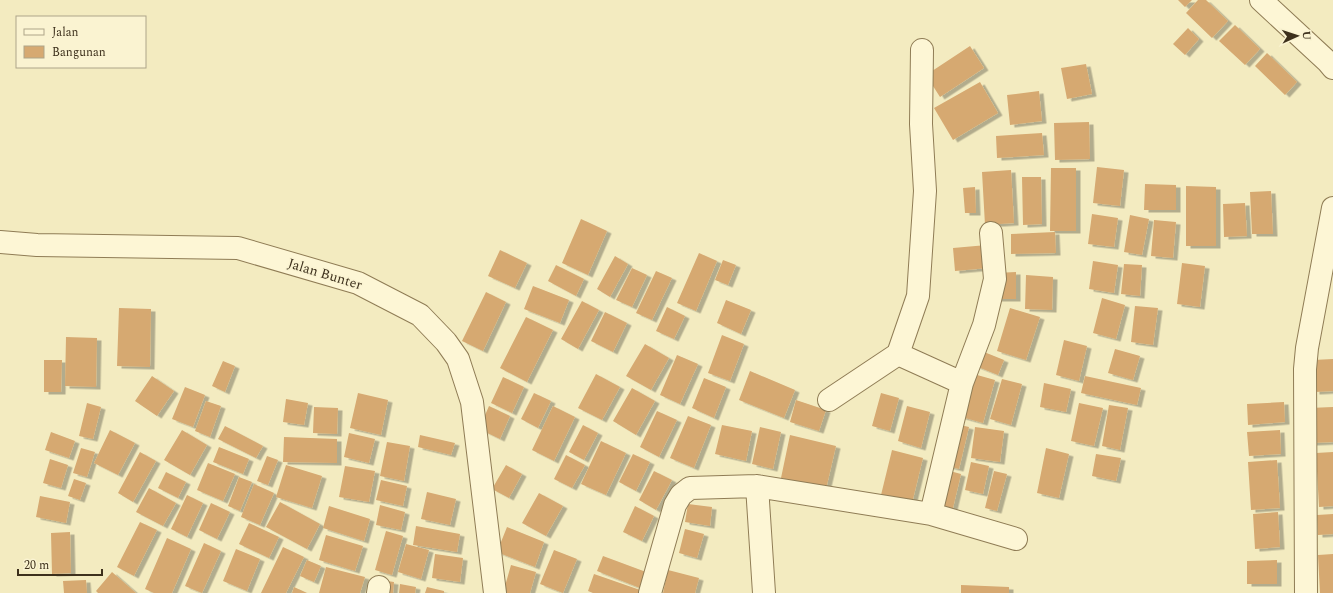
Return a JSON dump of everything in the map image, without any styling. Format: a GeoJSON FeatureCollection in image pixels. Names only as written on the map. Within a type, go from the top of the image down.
{"type":"FeatureCollection","features":[{"type":"Feature","properties":{"kind":"street"},"geometry":{"type":"LineString","coordinates":[[1261,0],[1333,68]]}},
{"type":"Feature","properties":{"kind":"street"},"geometry":{"type":"LineString","coordinates":[[829,400],[898,354],[918,296],[925,191],[921,124],[922,50]]}},
{"type":"Feature","properties":{"kind":"street"},"geometry":{"type":"LineString","coordinates":[[1306,593],[1305,369],[1307,348],[1333,208]]}},
{"type":"Feature","properties":{"kind":"street"},"geometry":{"type":"LineString","coordinates":[[931,514],[962,382],[984,324],[995,279],[991,233]]}},
{"type":"Feature","properties":{"kind":"street","name":"Jalan Bunter"},"geometry":{"type":"LineString","coordinates":[[0,242],[45,245],[238,248],[358,283],[420,315],[446,342],[458,358],[472,402],[495,593]]}},
{"type":"Feature","properties":{"kind":"street"},"geometry":{"type":"LineString","coordinates":[[898,354],[962,382]]}},
{"type":"Feature","properties":{"kind":"street"},"geometry":{"type":"LineString","coordinates":[[757,486],[764,593]]}},
{"type":"Feature","properties":{"kind":"street"},"geometry":{"type":"LineString","coordinates":[[650,593],[675,505],[681,495],[690,488],[757,486],[931,514],[1016,539]]}},
{"type":"Feature","properties":{"kind":"building"},"geometry":{"type":"Polygon","coordinates":[[[1178,0],[1192,0],[1185,7],[1178,0]]]}},
{"type":"Feature","properties":{"kind":"building"},"geometry":{"type":"Polygon","coordinates":[[[1198,0],[1206,0],[1228,21],[1212,38],[1186,13],[1198,0]]]}},
{"type":"Feature","properties":{"kind":"building"},"geometry":{"type":"Polygon","coordinates":[[[1235,25],[1260,49],[1245,65],[1219,41],[1235,25]]]}},
{"type":"Feature","properties":{"kind":"building"},"geometry":{"type":"Polygon","coordinates":[[[1188,28],[1199,39],[1185,55],[1173,44],[1188,28]]]}},
{"type":"Feature","properties":{"kind":"building"},"geometry":{"type":"Polygon","coordinates":[[[970,46],[984,68],[940,97],[926,75],[970,46]]]}},
{"type":"Feature","properties":{"kind":"building"},"geometry":{"type":"Polygon","coordinates":[[[1267,53],[1297,82],[1285,95],[1255,66],[1267,53]]]}},
{"type":"Feature","properties":{"kind":"building"},"geometry":{"type":"Polygon","coordinates":[[[1086,64],[1092,94],[1067,99],[1061,68],[1086,64]]]}},
{"type":"Feature","properties":{"kind":"building"},"geometry":{"type":"Polygon","coordinates":[[[980,82],[998,113],[953,140],[934,108],[980,82]]]}},
{"type":"Feature","properties":{"kind":"building"},"geometry":{"type":"Polygon","coordinates":[[[1039,91],[1042,121],[1010,125],[1007,95],[1039,91]]]}},
{"type":"Feature","properties":{"kind":"building"},"geometry":{"type":"Polygon","coordinates":[[[1089,122],[1090,159],[1055,160],[1054,123],[1089,122]]]}},
{"type":"Feature","properties":{"kind":"building"},"geometry":{"type":"Polygon","coordinates":[[[1042,133],[1044,155],[997,158],[996,136],[1042,133]]]}},
{"type":"Feature","properties":{"kind":"building"},"geometry":{"type":"Polygon","coordinates":[[[1097,167],[1124,170],[1120,206],[1093,203],[1097,167]]]}},
{"type":"Feature","properties":{"kind":"building"},"geometry":{"type":"Polygon","coordinates":[[[1051,168],[1076,168],[1076,231],[1050,231],[1051,168]]]}},
{"type":"Feature","properties":{"kind":"building"},"geometry":{"type":"Polygon","coordinates":[[[1011,170],[1014,223],[985,225],[982,172],[1011,170]]]}},
{"type":"Feature","properties":{"kind":"building"},"geometry":{"type":"Polygon","coordinates":[[[1022,177],[1041,177],[1042,224],[1023,225],[1022,177]]]}},
{"type":"Feature","properties":{"kind":"building"},"geometry":{"type":"Polygon","coordinates":[[[1145,184],[1176,185],[1176,210],[1144,210],[1145,184]]]}},
{"type":"Feature","properties":{"kind":"building"},"geometry":{"type":"Polygon","coordinates":[[[1186,186],[1216,187],[1216,246],[1186,246],[1186,186]]]}},
{"type":"Feature","properties":{"kind":"building"},"geometry":{"type":"Polygon","coordinates":[[[975,187],[976,213],[965,213],[963,188],[975,187]]]}},
{"type":"Feature","properties":{"kind":"building"},"geometry":{"type":"Polygon","coordinates":[[[1271,191],[1273,234],[1252,234],[1250,192],[1271,191]]]}},
{"type":"Feature","properties":{"kind":"building"},"geometry":{"type":"Polygon","coordinates":[[[1245,203],[1247,236],[1224,237],[1223,204],[1245,203]]]}},
{"type":"Feature","properties":{"kind":"building"},"geometry":{"type":"Polygon","coordinates":[[[1092,214],[1118,218],[1114,247],[1088,244],[1092,214]]]}},
{"type":"Feature","properties":{"kind":"building"},"geometry":{"type":"Polygon","coordinates":[[[1130,215],[1149,219],[1142,255],[1124,252],[1130,215]]]}},
{"type":"Feature","properties":{"kind":"building"},"geometry":{"type":"Polygon","coordinates":[[[581,219],[607,231],[588,275],[562,263],[581,219]]]}},
{"type":"Feature","properties":{"kind":"building"},"geometry":{"type":"Polygon","coordinates":[[[1154,220],[1176,222],[1173,258],[1151,256],[1154,220]]]}},
{"type":"Feature","properties":{"kind":"building"},"geometry":{"type":"Polygon","coordinates":[[[1055,232],[1056,253],[1011,254],[1011,234],[1055,232]]]}},
{"type":"Feature","properties":{"kind":"building"},"geometry":{"type":"Polygon","coordinates":[[[987,245],[988,268],[955,271],[953,248],[987,245]]]}},
{"type":"Feature","properties":{"kind":"building"},"geometry":{"type":"Polygon","coordinates":[[[500,250],[527,263],[515,288],[488,276],[500,250]]]}},
{"type":"Feature","properties":{"kind":"building"},"geometry":{"type":"Polygon","coordinates":[[[699,253],[717,261],[696,311],[677,303],[699,253]]]}},
{"type":"Feature","properties":{"kind":"building"},"geometry":{"type":"Polygon","coordinates":[[[615,256],[628,264],[610,297],[597,289],[615,256]]]}},
{"type":"Feature","properties":{"kind":"building"},"geometry":{"type":"Polygon","coordinates":[[[723,260],[736,265],[728,285],[715,280],[723,260]]]}},
{"type":"Feature","properties":{"kind":"building"},"geometry":{"type":"Polygon","coordinates":[[[1093,261],[1118,265],[1114,293],[1089,289],[1093,261]]]}},
{"type":"Feature","properties":{"kind":"building"},"geometry":{"type":"Polygon","coordinates":[[[1182,263],[1205,266],[1200,307],[1177,304],[1182,263]]]}},
{"type":"Feature","properties":{"kind":"building"},"geometry":{"type":"Polygon","coordinates":[[[1124,264],[1142,265],[1140,296],[1121,294],[1124,264]]]}},
{"type":"Feature","properties":{"kind":"building"},"geometry":{"type":"Polygon","coordinates":[[[556,265],[584,279],[576,296],[548,281],[556,265]]]}},
{"type":"Feature","properties":{"kind":"building"},"geometry":{"type":"Polygon","coordinates":[[[632,268],[647,275],[632,307],[616,300],[632,268]]]}},
{"type":"Feature","properties":{"kind":"building"},"geometry":{"type":"Polygon","coordinates":[[[656,271],[672,278],[652,320],[636,313],[656,271]]]}},
{"type":"Feature","properties":{"kind":"building"},"geometry":{"type":"Polygon","coordinates":[[[1016,272],[1016,299],[997,299],[996,273],[1016,272]]]}},
{"type":"Feature","properties":{"kind":"building"},"geometry":{"type":"Polygon","coordinates":[[[1026,275],[1053,277],[1052,310],[1025,309],[1026,275]]]}},
{"type":"Feature","properties":{"kind":"building"},"geometry":{"type":"Polygon","coordinates":[[[533,286],[569,300],[560,323],[524,309],[533,286]]]}},
{"type":"Feature","properties":{"kind":"building"},"geometry":{"type":"Polygon","coordinates":[[[486,292],[506,302],[483,351],[462,341],[486,292]]]}},
{"type":"Feature","properties":{"kind":"building"},"geometry":{"type":"Polygon","coordinates":[[[1102,298],[1125,305],[1116,339],[1093,333],[1102,298]]]}},
{"type":"Feature","properties":{"kind":"building"},"geometry":{"type":"Polygon","coordinates":[[[726,300],[751,310],[741,334],[717,323],[726,300]]]}},
{"type":"Feature","properties":{"kind":"building"},"geometry":{"type":"Polygon","coordinates":[[[582,301],[599,310],[578,349],[561,339],[582,301]]]}},
{"type":"Feature","properties":{"kind":"building"},"geometry":{"type":"Polygon","coordinates":[[[1135,306],[1158,308],[1153,345],[1131,342],[1135,306]]]}},
{"type":"Feature","properties":{"kind":"building"},"geometry":{"type":"Polygon","coordinates":[[[667,307],[685,316],[674,339],[656,331],[667,307]]]}},
{"type":"Feature","properties":{"kind":"building"},"geometry":{"type":"Polygon","coordinates":[[[119,308],[151,309],[150,367],[117,366],[119,308]]]}},
{"type":"Feature","properties":{"kind":"building"},"geometry":{"type":"Polygon","coordinates":[[[1010,308],[1040,317],[1026,360],[997,351],[1010,308]]]}},
{"type":"Feature","properties":{"kind":"building"},"geometry":{"type":"Polygon","coordinates":[[[605,312],[627,323],[613,352],[591,341],[605,312]]]}},
{"type":"Feature","properties":{"kind":"building"},"geometry":{"type":"Polygon","coordinates":[[[526,317],[553,330],[527,382],[500,368],[526,317]]]}},
{"type":"Feature","properties":{"kind":"building"},"geometry":{"type":"Polygon","coordinates":[[[722,335],[744,344],[730,381],[708,373],[722,335]]]}},
{"type":"Feature","properties":{"kind":"building"},"geometry":{"type":"Polygon","coordinates":[[[66,337],[97,338],[96,387],[65,386],[66,337]]]}},
{"type":"Feature","properties":{"kind":"building"},"geometry":{"type":"Polygon","coordinates":[[[1064,340],[1087,346],[1079,381],[1056,375],[1064,340]]]}},
{"type":"Feature","properties":{"kind":"building"},"geometry":{"type":"Polygon","coordinates":[[[645,344],[669,358],[651,390],[626,376],[645,344]]]}},
{"type":"Feature","properties":{"kind":"building"},"geometry":{"type":"Polygon","coordinates":[[[1115,349],[1140,356],[1133,380],[1108,373],[1115,349]]]}},
{"type":"Feature","properties":{"kind":"building"},"geometry":{"type":"Polygon","coordinates":[[[979,350],[1004,360],[998,375],[973,365],[979,350]]]}},
{"type":"Feature","properties":{"kind":"building"},"geometry":{"type":"Polygon","coordinates":[[[677,355],[698,364],[680,404],[660,395],[677,355]]]}},
{"type":"Feature","properties":{"kind":"building"},"geometry":{"type":"Polygon","coordinates":[[[1333,359],[1333,391],[1315,392],[1313,360],[1333,359]]]}},
{"type":"Feature","properties":{"kind":"building"},"geometry":{"type":"Polygon","coordinates":[[[44,360],[62,360],[61,392],[44,392],[44,360]]]}},
{"type":"Feature","properties":{"kind":"building"},"geometry":{"type":"Polygon","coordinates":[[[223,361],[235,366],[225,392],[212,386],[223,361]]]}},
{"type":"Feature","properties":{"kind":"building"},"geometry":{"type":"Polygon","coordinates":[[[750,371],[795,390],[784,418],[739,400],[750,371]]]}},
{"type":"Feature","properties":{"kind":"building"},"geometry":{"type":"Polygon","coordinates":[[[970,373],[995,380],[983,423],[958,416],[970,373]]]}},
{"type":"Feature","properties":{"kind":"building"},"geometry":{"type":"Polygon","coordinates":[[[596,374],[620,387],[602,420],[578,408],[596,374]]]}},
{"type":"Feature","properties":{"kind":"building"},"geometry":{"type":"Polygon","coordinates":[[[152,376],[174,391],[157,416],[135,401],[152,376]]]}},
{"type":"Feature","properties":{"kind":"building"},"geometry":{"type":"Polygon","coordinates":[[[1085,376],[1141,388],[1137,405],[1081,393],[1085,376]]]}},
{"type":"Feature","properties":{"kind":"building"},"geometry":{"type":"Polygon","coordinates":[[[503,377],[524,387],[512,413],[491,403],[503,377]]]}},
{"type":"Feature","properties":{"kind":"building"},"geometry":{"type":"Polygon","coordinates":[[[704,378],[726,387],[714,418],[692,408],[704,378]]]}},
{"type":"Feature","properties":{"kind":"building"},"geometry":{"type":"Polygon","coordinates":[[[1002,379],[1022,384],[1011,425],[990,419],[1002,379]]]}},
{"type":"Feature","properties":{"kind":"building"},"geometry":{"type":"Polygon","coordinates":[[[1044,383],[1071,389],[1066,412],[1040,407],[1044,383]]]}},
{"type":"Feature","properties":{"kind":"building"},"geometry":{"type":"Polygon","coordinates":[[[185,387],[205,395],[193,427],[172,419],[185,387]]]}},
{"type":"Feature","properties":{"kind":"building"},"geometry":{"type":"Polygon","coordinates":[[[632,388],[655,401],[636,435],[613,421],[632,388]]]}},
{"type":"Feature","properties":{"kind":"building"},"geometry":{"type":"Polygon","coordinates":[[[358,393],[388,400],[381,435],[350,428],[358,393]]]}},
{"type":"Feature","properties":{"kind":"building"},"geometry":{"type":"Polygon","coordinates":[[[534,393],[551,401],[538,428],[521,419],[534,393]]]}},
{"type":"Feature","properties":{"kind":"building"},"geometry":{"type":"Polygon","coordinates":[[[881,393],[899,398],[890,431],[872,426],[881,393]]]}},
{"type":"Feature","properties":{"kind":"building"},"geometry":{"type":"Polygon","coordinates":[[[286,399],[308,403],[304,425],[283,422],[286,399]]]}},
{"type":"Feature","properties":{"kind":"building"},"geometry":{"type":"Polygon","coordinates":[[[796,400],[826,410],[819,431],[790,422],[796,400]]]}},
{"type":"Feature","properties":{"kind":"building"},"geometry":{"type":"Polygon","coordinates":[[[206,401],[221,406],[210,437],[195,431],[206,401]]]}},
{"type":"Feature","properties":{"kind":"building"},"geometry":{"type":"Polygon","coordinates":[[[1284,402],[1285,422],[1248,425],[1247,404],[1284,402]]]}},
{"type":"Feature","properties":{"kind":"building"},"geometry":{"type":"Polygon","coordinates":[[[87,403],[101,407],[93,439],[79,436],[87,403]]]}},
{"type":"Feature","properties":{"kind":"building"},"geometry":{"type":"Polygon","coordinates":[[[1079,403],[1103,408],[1094,446],[1071,441],[1079,403]]]}},
{"type":"Feature","properties":{"kind":"building"},"geometry":{"type":"Polygon","coordinates":[[[1109,405],[1128,408],[1120,450],[1102,446],[1109,405]]]}},
{"type":"Feature","properties":{"kind":"building"},"geometry":{"type":"Polygon","coordinates":[[[489,406],[510,416],[500,439],[479,429],[489,406]]]}},
{"type":"Feature","properties":{"kind":"building"},"geometry":{"type":"Polygon","coordinates":[[[553,406],[575,417],[554,461],[532,450],[553,406]]]}},
{"type":"Feature","properties":{"kind":"building"},"geometry":{"type":"Polygon","coordinates":[[[907,406],[930,412],[921,448],[898,441],[907,406]]]}},
{"type":"Feature","properties":{"kind":"building"},"geometry":{"type":"Polygon","coordinates":[[[314,407],[338,408],[337,434],[313,433],[314,407]]]}},
{"type":"Feature","properties":{"kind":"building"},"geometry":{"type":"Polygon","coordinates":[[[1333,407],[1333,442],[1311,443],[1309,408],[1333,407]]]}},
{"type":"Feature","properties":{"kind":"building"},"geometry":{"type":"Polygon","coordinates":[[[657,411],[677,420],[659,457],[640,447],[657,411]]]}},
{"type":"Feature","properties":{"kind":"building"},"geometry":{"type":"Polygon","coordinates":[[[688,416],[711,425],[694,468],[670,458],[688,416]]]}},
{"type":"Feature","properties":{"kind":"building"},"geometry":{"type":"Polygon","coordinates":[[[956,424],[969,427],[959,469],[947,466],[956,424]]]}},
{"type":"Feature","properties":{"kind":"building"},"geometry":{"type":"Polygon","coordinates":[[[583,425],[598,433],[584,460],[569,452],[583,425]]]}},
{"type":"Feature","properties":{"kind":"building"},"geometry":{"type":"Polygon","coordinates":[[[722,425],[752,431],[746,461],[715,454],[722,425]]]}},
{"type":"Feature","properties":{"kind":"building"},"geometry":{"type":"Polygon","coordinates":[[[225,426],[263,446],[256,458],[218,439],[225,426]]]}},
{"type":"Feature","properties":{"kind":"building"},"geometry":{"type":"Polygon","coordinates":[[[760,427],[781,432],[773,469],[752,464],[760,427]]]}},
{"type":"Feature","properties":{"kind":"building"},"geometry":{"type":"Polygon","coordinates":[[[975,427],[1004,431],[1000,462],[971,458],[975,427]]]}},
{"type":"Feature","properties":{"kind":"building"},"geometry":{"type":"Polygon","coordinates":[[[110,430],[135,443],[118,475],[94,463],[110,430]]]}},
{"type":"Feature","properties":{"kind":"building"},"geometry":{"type":"Polygon","coordinates":[[[182,430],[207,445],[190,475],[164,460],[182,430]]]}},
{"type":"Feature","properties":{"kind":"building"},"geometry":{"type":"Polygon","coordinates":[[[1280,430],[1281,454],[1249,456],[1247,432],[1280,430]]]}},
{"type":"Feature","properties":{"kind":"building"},"geometry":{"type":"Polygon","coordinates":[[[51,432],[75,441],[69,458],[45,450],[51,432]]]}},
{"type":"Feature","properties":{"kind":"building"},"geometry":{"type":"Polygon","coordinates":[[[349,433],[375,439],[369,463],[344,457],[349,433]]]}},
{"type":"Feature","properties":{"kind":"building"},"geometry":{"type":"Polygon","coordinates":[[[420,435],[455,443],[451,455],[418,447],[420,435]]]}},
{"type":"Feature","properties":{"kind":"building"},"geometry":{"type":"Polygon","coordinates":[[[790,435],[836,446],[826,489],[781,478],[790,435]]]}},
{"type":"Feature","properties":{"kind":"building"},"geometry":{"type":"Polygon","coordinates":[[[284,437],[337,439],[337,463],[283,462],[284,437]]]}},
{"type":"Feature","properties":{"kind":"building"},"geometry":{"type":"Polygon","coordinates":[[[601,441],[626,453],[606,495],[581,484],[601,441]]]}},
{"type":"Feature","properties":{"kind":"building"},"geometry":{"type":"Polygon","coordinates":[[[387,442],[410,446],[404,481],[380,476],[387,442]]]}},
{"type":"Feature","properties":{"kind":"building"},"geometry":{"type":"Polygon","coordinates":[[[219,447],[249,459],[243,474],[213,462],[219,447]]]}},
{"type":"Feature","properties":{"kind":"building"},"geometry":{"type":"Polygon","coordinates":[[[81,448],[95,452],[87,477],[73,473],[81,448]]]}},
{"type":"Feature","properties":{"kind":"building"},"geometry":{"type":"Polygon","coordinates":[[[1046,448],[1069,454],[1059,498],[1037,493],[1046,448]]]}},
{"type":"Feature","properties":{"kind":"building"},"geometry":{"type":"Polygon","coordinates":[[[892,450],[923,458],[912,503],[881,495],[892,450]]]}},
{"type":"Feature","properties":{"kind":"building"},"geometry":{"type":"Polygon","coordinates":[[[140,452],[156,461],[133,502],[118,493],[140,452]]]}},
{"type":"Feature","properties":{"kind":"building"},"geometry":{"type":"Polygon","coordinates":[[[1333,452],[1333,506],[1319,507],[1316,453],[1333,452]]]}},
{"type":"Feature","properties":{"kind":"building"},"geometry":{"type":"Polygon","coordinates":[[[633,454],[650,462],[636,491],[619,482],[633,454]]]}},
{"type":"Feature","properties":{"kind":"building"},"geometry":{"type":"Polygon","coordinates":[[[1096,454],[1121,458],[1116,481],[1092,476],[1096,454]]]}},
{"type":"Feature","properties":{"kind":"building"},"geometry":{"type":"Polygon","coordinates":[[[566,455],[585,465],[572,488],[554,479],[566,455]]]}},
{"type":"Feature","properties":{"kind":"building"},"geometry":{"type":"Polygon","coordinates":[[[267,456],[278,460],[268,485],[257,481],[267,456]]]}},
{"type":"Feature","properties":{"kind":"building"},"geometry":{"type":"Polygon","coordinates":[[[50,459],[68,465],[61,488],[43,483],[50,459]]]}},
{"type":"Feature","properties":{"kind":"building"},"geometry":{"type":"Polygon","coordinates":[[[1277,460],[1280,508],[1251,510],[1248,462],[1277,460]]]}},
{"type":"Feature","properties":{"kind":"building"},"geometry":{"type":"Polygon","coordinates":[[[971,462],[989,466],[983,494],[965,490],[971,462]]]}},
{"type":"Feature","properties":{"kind":"building"},"geometry":{"type":"Polygon","coordinates":[[[208,463],[235,474],[223,501],[197,490],[208,463]]]}},
{"type":"Feature","properties":{"kind":"building"},"geometry":{"type":"Polygon","coordinates":[[[286,465],[322,476],[312,508],[276,497],[286,465]]]}},
{"type":"Feature","properties":{"kind":"building"},"geometry":{"type":"Polygon","coordinates":[[[506,465],[522,474],[509,498],[492,489],[506,465]]]}},
{"type":"Feature","properties":{"kind":"building"},"geometry":{"type":"Polygon","coordinates":[[[345,466],[375,471],[369,502],[339,497],[345,466]]]}},
{"type":"Feature","properties":{"kind":"building"},"geometry":{"type":"Polygon","coordinates":[[[946,470],[961,474],[952,512],[937,508],[946,470]]]}},
{"type":"Feature","properties":{"kind":"building"},"geometry":{"type":"Polygon","coordinates":[[[654,471],[672,480],[656,510],[639,500],[654,471]]]}},
{"type":"Feature","properties":{"kind":"building"},"geometry":{"type":"Polygon","coordinates":[[[994,471],[1007,474],[997,511],[985,508],[994,471]]]}},
{"type":"Feature","properties":{"kind":"building"},"geometry":{"type":"Polygon","coordinates":[[[166,472],[186,482],[178,498],[158,488],[166,472]]]}},
{"type":"Feature","properties":{"kind":"building"},"geometry":{"type":"Polygon","coordinates":[[[239,477],[252,482],[240,511],[228,506],[239,477]]]}},
{"type":"Feature","properties":{"kind":"building"},"geometry":{"type":"Polygon","coordinates":[[[74,479],[86,483],[80,500],[68,496],[74,479]]]}},
{"type":"Feature","properties":{"kind":"building"},"geometry":{"type":"Polygon","coordinates":[[[381,480],[407,486],[403,506],[376,500],[381,480]]]}},
{"type":"Feature","properties":{"kind":"building"},"geometry":{"type":"Polygon","coordinates":[[[254,484],[274,493],[260,525],[241,517],[254,484]]]}},
{"type":"Feature","properties":{"kind":"building"},"geometry":{"type":"Polygon","coordinates":[[[149,488],[176,503],[163,526],[136,512],[149,488]]]}},
{"type":"Feature","properties":{"kind":"building"},"geometry":{"type":"Polygon","coordinates":[[[427,492],[456,499],[450,525],[421,519],[427,492]]]}},
{"type":"Feature","properties":{"kind":"building"},"geometry":{"type":"Polygon","coordinates":[[[539,493],[563,506],[546,536],[522,523],[539,493]]]}},
{"type":"Feature","properties":{"kind":"building"},"geometry":{"type":"Polygon","coordinates":[[[187,495],[203,503],[187,537],[171,529],[187,495]]]}},
{"type":"Feature","properties":{"kind":"building"},"geometry":{"type":"Polygon","coordinates":[[[40,496],[70,502],[66,523],[36,517],[40,496]]]}},
{"type":"Feature","properties":{"kind":"building"},"geometry":{"type":"Polygon","coordinates":[[[280,502],[320,524],[307,549],[266,527],[280,502]]]}},
{"type":"Feature","properties":{"kind":"building"},"geometry":{"type":"Polygon","coordinates":[[[211,503],[230,512],[217,539],[199,530],[211,503]]]}},
{"type":"Feature","properties":{"kind":"building"},"geometry":{"type":"Polygon","coordinates":[[[688,504],[712,507],[710,526],[685,522],[688,504]]]}},
{"type":"Feature","properties":{"kind":"building"},"geometry":{"type":"Polygon","coordinates":[[[380,505],[405,512],[401,530],[376,525],[380,505]]]}},
{"type":"Feature","properties":{"kind":"building"},"geometry":{"type":"Polygon","coordinates":[[[329,506],[370,519],[364,541],[323,528],[329,506]]]}},
{"type":"Feature","properties":{"kind":"building"},"geometry":{"type":"Polygon","coordinates":[[[635,506],[654,516],[642,541],[623,532],[635,506]]]}},
{"type":"Feature","properties":{"kind":"building"},"geometry":{"type":"Polygon","coordinates":[[[1278,512],[1280,547],[1255,549],[1253,514],[1278,512]]]}},
{"type":"Feature","properties":{"kind":"building"},"geometry":{"type":"Polygon","coordinates":[[[1333,514],[1333,534],[1318,535],[1317,515],[1333,514]]]}},
{"type":"Feature","properties":{"kind":"building"},"geometry":{"type":"Polygon","coordinates":[[[140,522],[157,530],[134,576],[117,567],[140,522]]]}},
{"type":"Feature","properties":{"kind":"building"},"geometry":{"type":"Polygon","coordinates":[[[249,523],[279,537],[269,558],[239,544],[249,523]]]}},
{"type":"Feature","properties":{"kind":"building"},"geometry":{"type":"Polygon","coordinates":[[[416,526],[460,534],[457,552],[413,545],[416,526]]]}},
{"type":"Feature","properties":{"kind":"building"},"geometry":{"type":"Polygon","coordinates":[[[507,527],[544,542],[535,567],[497,552],[507,527]]]}},
{"type":"Feature","properties":{"kind":"building"},"geometry":{"type":"Polygon","coordinates":[[[685,529],[704,534],[697,558],[679,553],[685,529]]]}},
{"type":"Feature","properties":{"kind":"building"},"geometry":{"type":"Polygon","coordinates":[[[386,531],[403,536],[392,575],[375,570],[386,531]]]}},
{"type":"Feature","properties":{"kind":"building"},"geometry":{"type":"Polygon","coordinates":[[[70,532],[71,573],[52,574],[51,533],[70,532]]]}},
{"type":"Feature","properties":{"kind":"building"},"geometry":{"type":"Polygon","coordinates":[[[326,535],[363,546],[355,571],[319,560],[326,535]]]}},
{"type":"Feature","properties":{"kind":"building"},"geometry":{"type":"Polygon","coordinates":[[[167,538],[191,549],[172,593],[154,593],[145,589],[167,538]]]}},
{"type":"Feature","properties":{"kind":"building"},"geometry":{"type":"Polygon","coordinates":[[[204,543],[221,551],[202,593],[185,586],[204,543]]]}},
{"type":"Feature","properties":{"kind":"building"},"geometry":{"type":"Polygon","coordinates":[[[406,544],[429,550],[421,579],[398,572],[406,544]]]}},
{"type":"Feature","properties":{"kind":"building"},"geometry":{"type":"Polygon","coordinates":[[[283,547],[304,557],[286,593],[261,593],[283,547]]]}},
{"type":"Feature","properties":{"kind":"building"},"geometry":{"type":"Polygon","coordinates":[[[236,549],[260,559],[247,591],[223,581],[236,549]]]}},
{"type":"Feature","properties":{"kind":"building"},"geometry":{"type":"Polygon","coordinates":[[[554,550],[577,559],[563,593],[540,584],[554,550]]]}},
{"type":"Feature","properties":{"kind":"building"},"geometry":{"type":"Polygon","coordinates":[[[435,554],[463,558],[460,582],[432,578],[435,554]]]}},
{"type":"Feature","properties":{"kind":"building"},"geometry":{"type":"Polygon","coordinates":[[[1333,554],[1333,593],[1320,593],[1318,555],[1333,554]]]}},
{"type":"Feature","properties":{"kind":"building"},"geometry":{"type":"Polygon","coordinates":[[[603,556],[646,572],[640,588],[597,571],[603,556]]]}},
{"type":"Feature","properties":{"kind":"building"},"geometry":{"type":"Polygon","coordinates":[[[307,560],[321,566],[314,582],[300,576],[307,560]]]}},
{"type":"Feature","properties":{"kind":"building"},"geometry":{"type":"Polygon","coordinates":[[[1277,560],[1277,584],[1247,584],[1247,561],[1277,560]]]}},
{"type":"Feature","properties":{"kind":"building"},"geometry":{"type":"Polygon","coordinates":[[[511,565],[536,572],[530,593],[503,593],[511,565]]]}},
{"type":"Feature","properties":{"kind":"building"},"geometry":{"type":"Polygon","coordinates":[[[326,567],[365,577],[360,593],[319,593],[326,567]]]}},
{"type":"Feature","properties":{"kind":"building"},"geometry":{"type":"Polygon","coordinates":[[[668,570],[699,578],[695,593],[663,593],[668,570]]]}},
{"type":"Feature","properties":{"kind":"building"},"geometry":{"type":"Polygon","coordinates":[[[112,572],[136,593],[98,593],[96,591],[112,572]]]}},
{"type":"Feature","properties":{"kind":"building"},"geometry":{"type":"Polygon","coordinates":[[[594,574],[640,590],[639,593],[593,593],[588,591],[594,574]]]}},
{"type":"Feature","properties":{"kind":"building"},"geometry":{"type":"Polygon","coordinates":[[[86,580],[87,593],[64,593],[63,581],[86,580]]]}},
{"type":"Feature","properties":{"kind":"building"},"geometry":{"type":"Polygon","coordinates":[[[381,580],[394,582],[393,593],[379,593],[381,580]]]}},
{"type":"Feature","properties":{"kind":"building"},"geometry":{"type":"Polygon","coordinates":[[[400,584],[416,587],[415,593],[399,593],[400,584]]]}},
{"type":"Feature","properties":{"kind":"building"},"geometry":{"type":"Polygon","coordinates":[[[961,585],[1009,587],[1009,593],[961,593],[961,585]]]}},
{"type":"Feature","properties":{"kind":"building"},"geometry":{"type":"Polygon","coordinates":[[[294,587],[307,593],[292,593],[294,587]]]}},
{"type":"Feature","properties":{"kind":"building"},"geometry":{"type":"Polygon","coordinates":[[[427,587],[444,591],[444,593],[425,593],[427,587]]]}}]}
